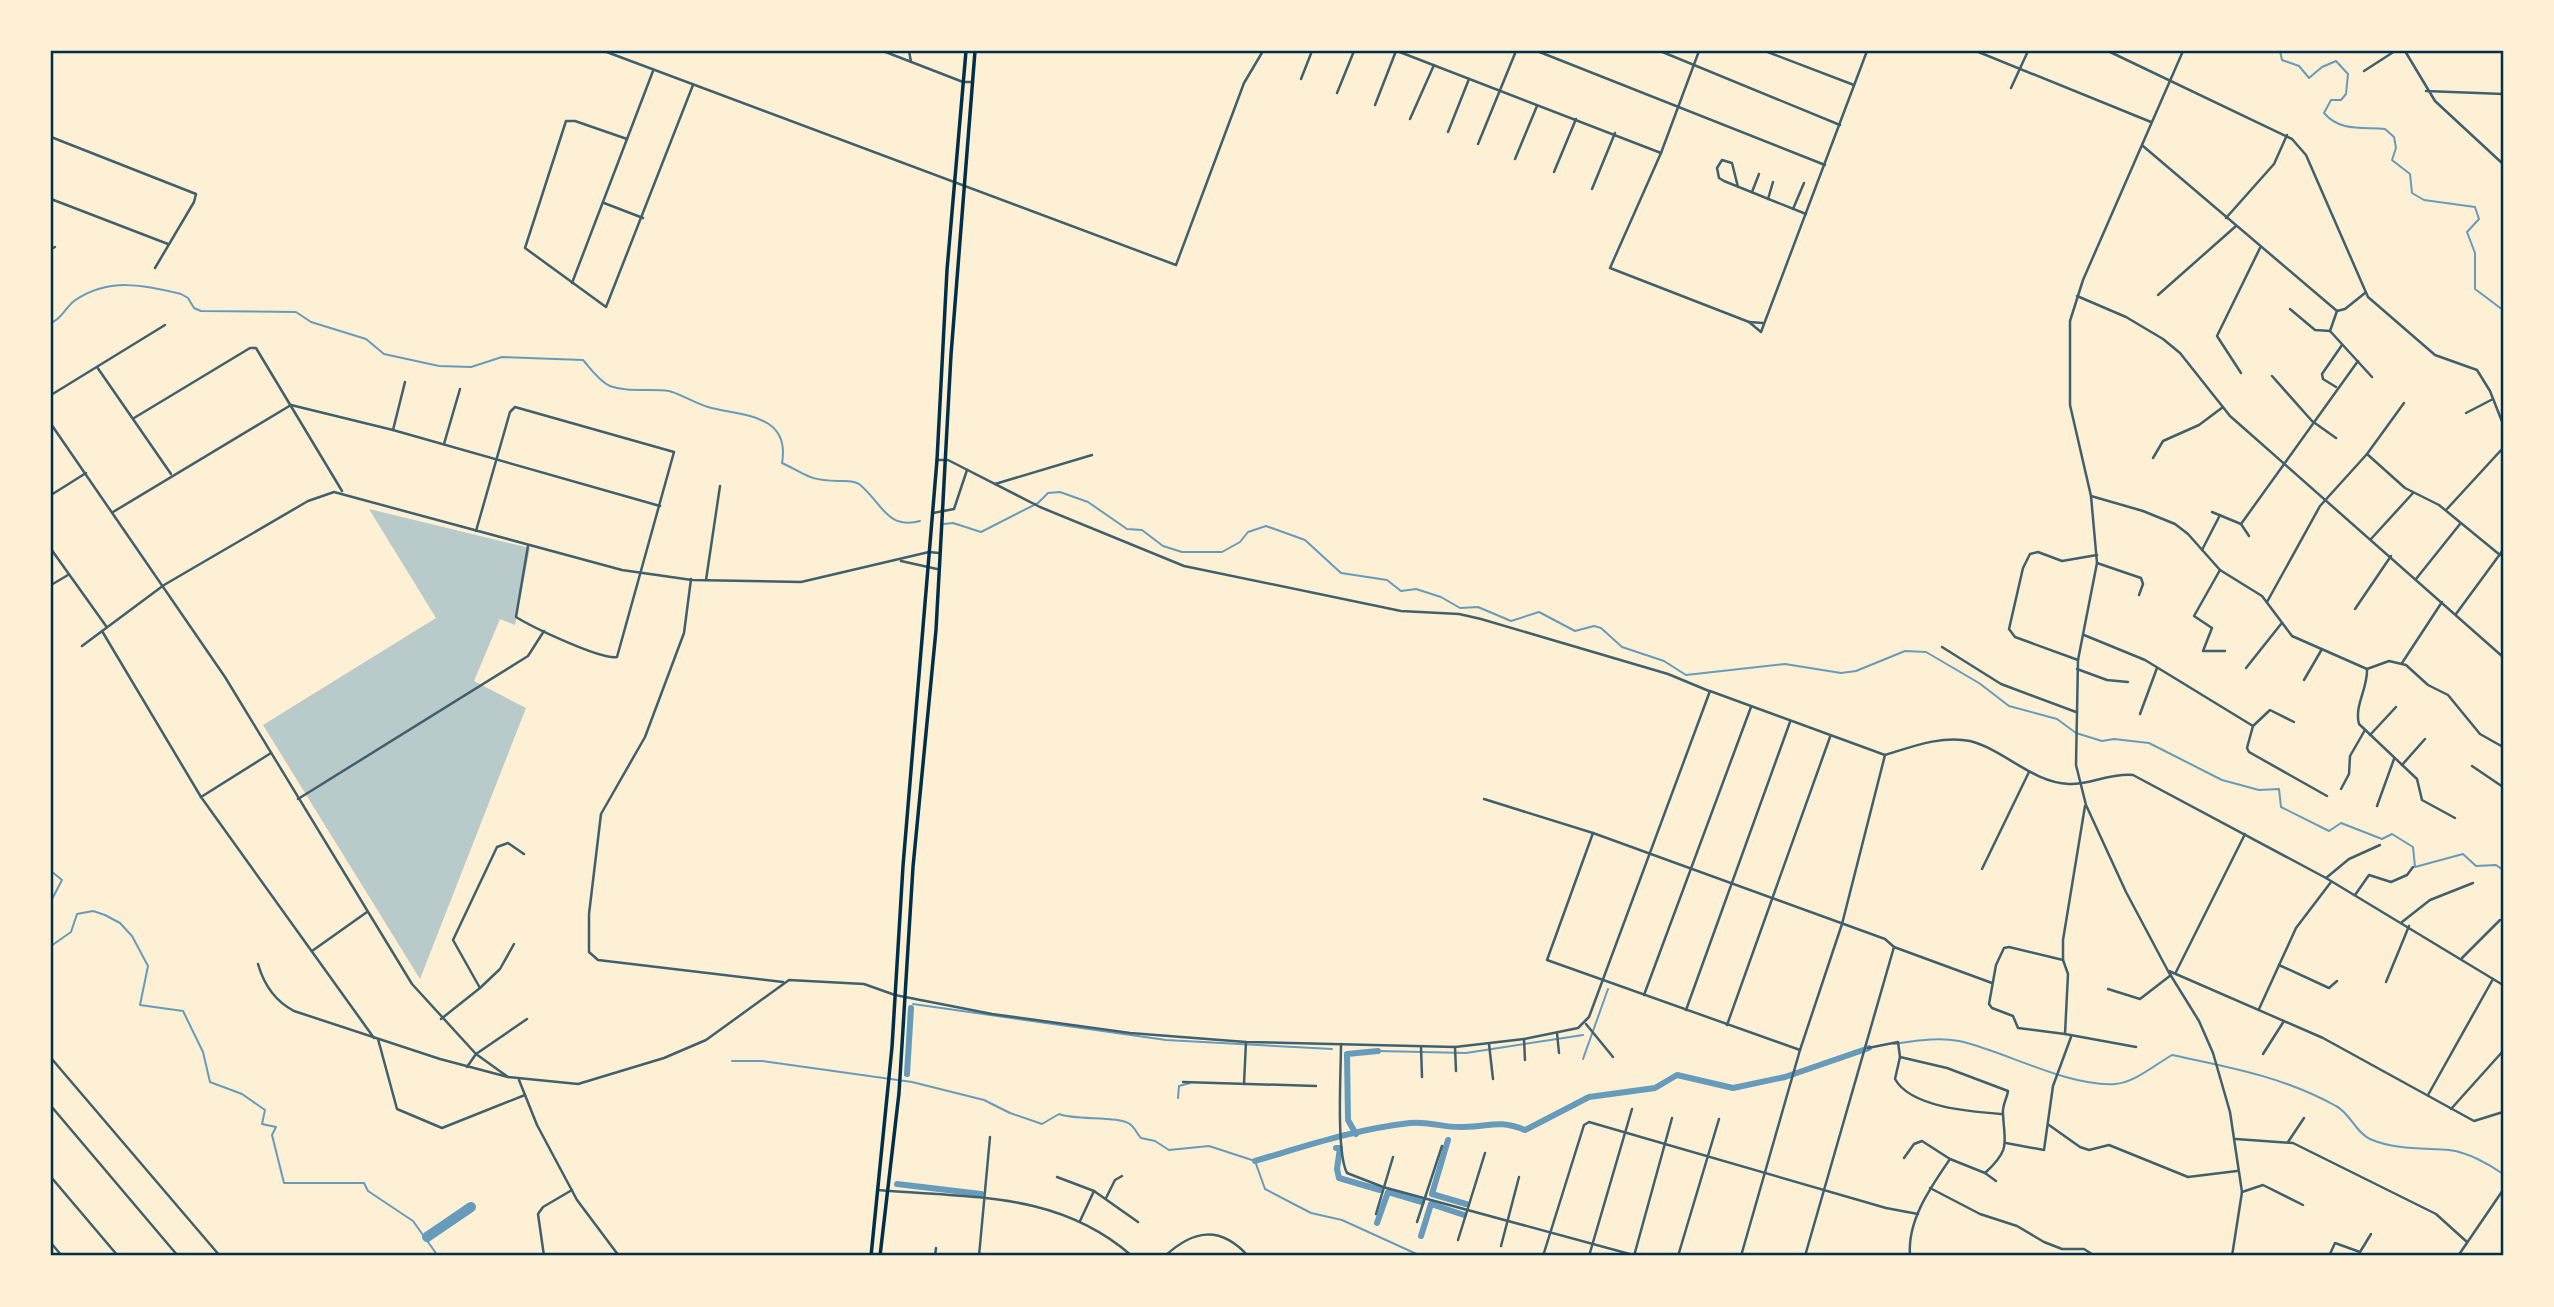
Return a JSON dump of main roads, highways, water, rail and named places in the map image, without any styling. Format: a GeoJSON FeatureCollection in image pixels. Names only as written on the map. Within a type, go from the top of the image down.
{"type":"FeatureCollection","features":[{"type":"Feature","properties":{"kind":"main road"},"geometry":{"type":"LineString","coordinates":[[872,1256],[933,516],[954,184],[966,51]]}},
{"type":"Feature","properties":{"kind":"main road"},"geometry":{"type":"LineString","coordinates":[[880,1256],[899,1093],[922,762],[936,630],[937,569],[948,460],[951,355],[975,51]]}},
{"type":"Feature","properties":{"kind":"main road"},"geometry":{"type":"LineString","coordinates":[[912,761],[922,762]]}},
{"type":"Feature","properties":{"kind":"main road"},"geometry":{"type":"LineString","coordinates":[[886,1105],[897,1107]]}},
{"type":"Feature","properties":{"kind":"waterway"},"geometry":{"type":"LineString","coordinates":[[2280,51],[2282,60],[2299,66],[2309,78],[2322,67],[2336,61],[2348,74],[2346,94],[2341,100],[2331,100],[2324,113],[2345,126],[2385,129],[2394,137],[2396,148],[2392,160],[2410,174],[2412,193],[2424,200],[2475,207],[2479,219],[2467,232],[2475,253],[2475,289],[2503,310]]}},
{"type":"Feature","properties":{"kind":"waterway"},"geometry":{"type":"LineString","coordinates":[[51,323],[74,301],[87,293],[126,285],[181,294],[188,298],[194,308],[201,311],[296,312],[311,322],[366,339],[384,354],[439,366],[471,367],[502,357],[583,360],[610,386],[669,391],[708,407],[760,419],[778,434],[783,446],[782,463],[813,478],[857,483],[892,518],[909,523],[920,521]]}},
{"type":"Feature","properties":{"kind":"waterway"},"geometry":{"type":"LineString","coordinates":[[944,524],[953,523],[981,532],[1038,503],[1048,493],[1060,492],[1088,502],[1127,529],[1142,530],[1163,546],[1182,552],[1222,552],[1240,542],[1248,532],[1266,526],[1305,540],[1341,573],[1387,580],[1401,591],[1416,589],[1441,597],[1460,608],[1478,607],[1511,621],[1539,612],[1575,631],[1594,626],[1601,628],[1622,647],[1664,661],[1686,675],[1785,664],[1841,673],[1856,671],[1905,651],[1926,652],[1979,683],[2009,706],[2057,719],[2076,733],[2102,741],[2114,739],[2149,743],[2222,780],[2259,790],[2279,789],[2281,807],[2329,831],[2341,823],[2382,839],[2392,834],[2413,847],[2415,867],[2463,854],[2476,866],[2496,865],[2503,870]]}},
{"type":"Feature","properties":{"kind":"waterway"},"geometry":{"type":"LineString","coordinates":[[51,871],[62,880],[51,901]]}},
{"type":"Feature","properties":{"kind":"waterway"},"geometry":{"type":"LineString","coordinates":[[51,946],[71,932],[77,914],[93,911],[120,923],[132,936],[148,966],[140,1005],[183,1011],[203,1052],[210,1082],[242,1094],[265,1110],[262,1124],[276,1127],[272,1135],[284,1183],[364,1183],[368,1191],[413,1221],[438,1256]]}},
{"type":"Feature","properties":{"kind":"waterway"},"geometry":{"type":"LineString","coordinates":[[1583,1059],[1608,989]]}},
{"type":"Feature","properties":{"kind":"waterway"},"geometry":{"type":"LineString","coordinates":[[913,1004],[1166,1040],[1332,1049]]}},
{"type":"Feature","properties":{"kind":"waterway"},"geometry":{"type":"LineString","coordinates":[[907,1074],[911,1008]]}},
{"type":"Feature","properties":{"kind":"waterway"},"geometry":{"type":"LineString","coordinates":[[1378,1051],[1466,1053],[1583,1035]]}},
{"type":"Feature","properties":{"kind":"waterway"},"geometry":{"type":"LineString","coordinates":[[1894,1044],[1935,1039],[1959,1041],[2077,1080],[2115,1084],[2130,1080],[2172,1055],[2193,1059],[2296,1087],[2341,1109],[2365,1136],[2380,1143],[2456,1151],[2478,1159],[2503,1174]]}},
{"type":"Feature","properties":{"kind":"waterway"},"geometry":{"type":"LineString","coordinates":[[1255,1161],[1351,1134],[1410,1123],[1456,1127],[1500,1124],[1525,1130],[1589,1097],[1655,1088],[1677,1075],[1733,1088],[1785,1077],[1869,1048]]}},
{"type":"Feature","properties":{"kind":"waterway"},"geometry":{"type":"LineString","coordinates":[[1356,1134],[1348,1120],[1347,1054],[1378,1051]]}},
{"type":"Feature","properties":{"kind":"waterway"},"geometry":{"type":"LineString","coordinates":[[732,1061],[762,1061],[912,1082],[984,1100],[1042,1124],[1059,1114],[1126,1122],[1141,1138],[1155,1141],[1169,1150],[1209,1146],[1255,1161],[1265,1189],[1311,1213],[1342,1220],[1421,1256]]}},
{"type":"Feature","properties":{"kind":"waterway"},"geometry":{"type":"LineString","coordinates":[[1178,1098],[1179,1086],[1190,1083]]}},
{"type":"Feature","properties":{"kind":"waterway"},"geometry":{"type":"LineString","coordinates":[[1448,1140],[1432,1194],[1466,1204]]}},
{"type":"Feature","properties":{"kind":"waterway"},"geometry":{"type":"LineString","coordinates":[[1336,1148],[1340,1148],[1337,1169],[1339,1178],[1380,1190]]}},
{"type":"Feature","properties":{"kind":"waterway"},"geometry":{"type":"LineString","coordinates":[[897,1184],[981,1194]]}},
{"type":"Feature","properties":{"kind":"waterway"},"geometry":{"type":"LineString","coordinates":[[1377,1223],[1388,1192],[1422,1202]]}},
{"type":"Feature","properties":{"kind":"waterway"},"geometry":{"type":"LineString","coordinates":[[1421,1236],[1431,1204],[1464,1215]]}},
{"type":"Feature","properties":{"kind":"waterway"},"geometry":{"type":"LineString","coordinates":[[427,1237],[471,1207]]}}]}
